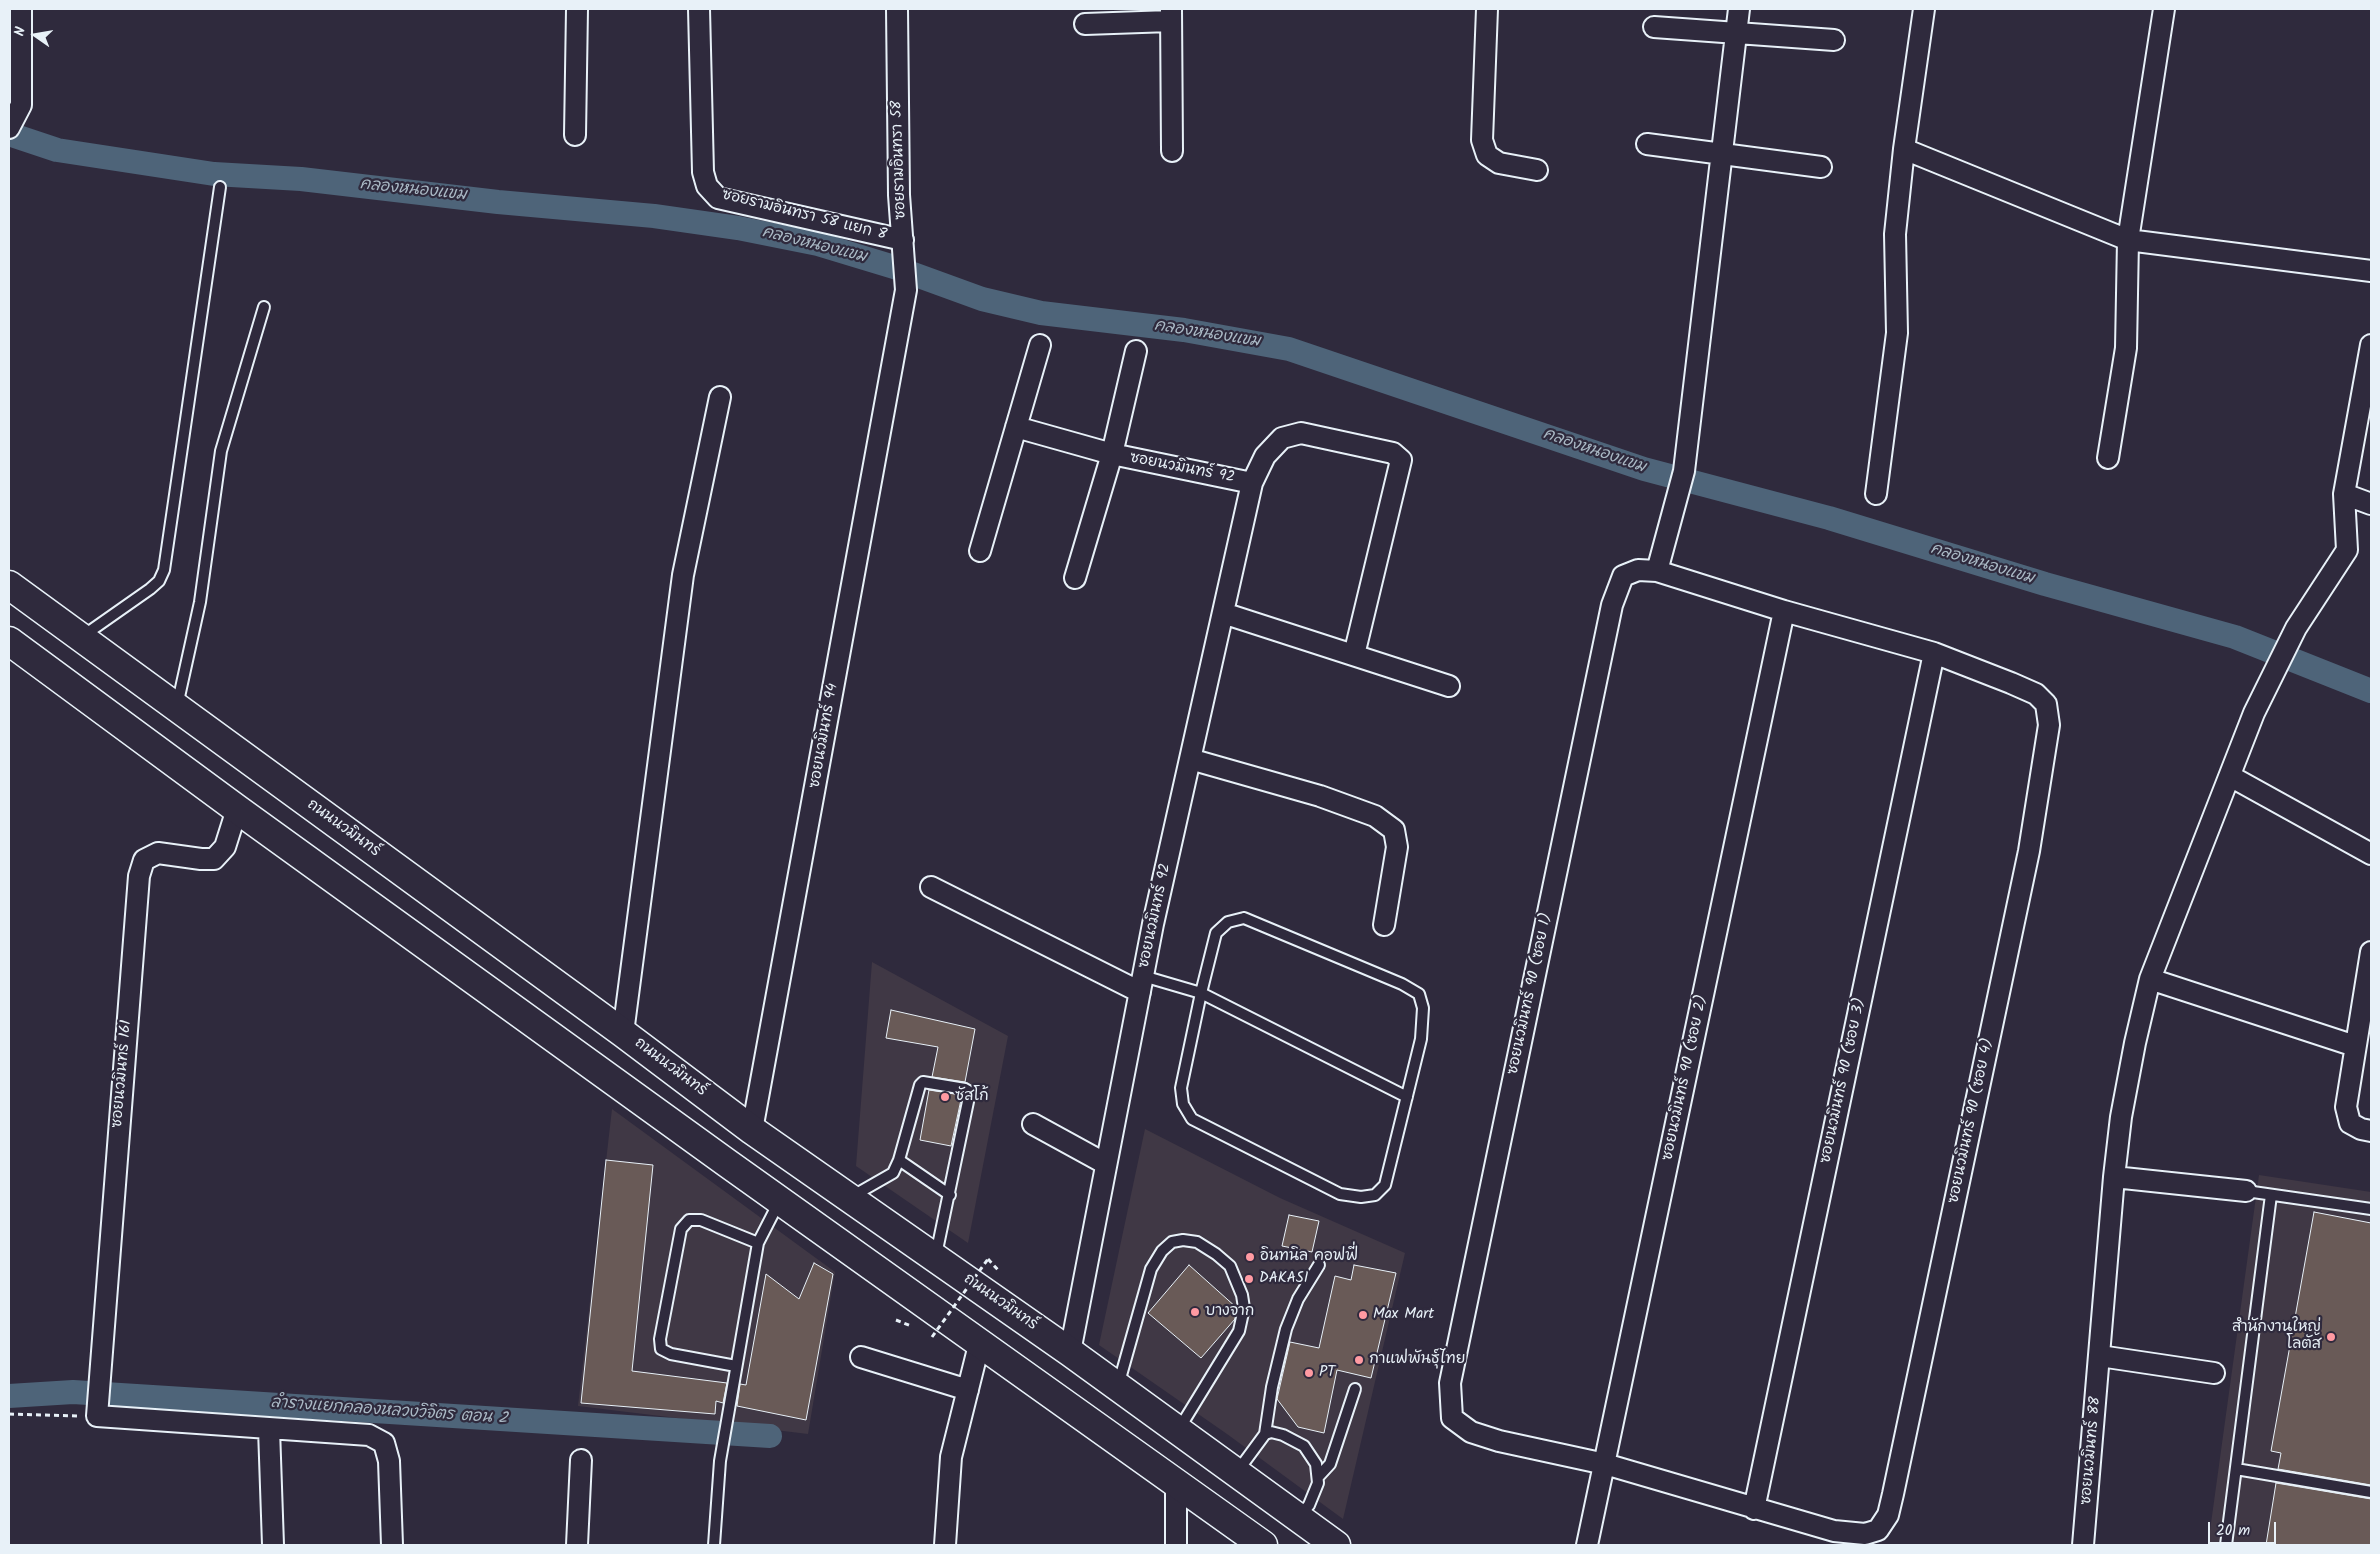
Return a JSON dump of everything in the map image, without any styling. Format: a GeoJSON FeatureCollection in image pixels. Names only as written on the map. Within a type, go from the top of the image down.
{"type":"FeatureCollection","features":[{"type":"Feature","properties":{"kind":"main road","name":"ถนนนวมินทร์"},"geometry":{"type":"LineString","coordinates":[[9,585],[623,1033],[752,1130],[1118,1386],[1336,1545]]}},
{"type":"Feature","properties":{"kind":"main road"},"geometry":{"type":"LineString","coordinates":[[9,641],[236,810],[1263,1545]]}},
{"type":"Feature","properties":{"kind":"main road"},"geometry":{"type":"LineString","coordinates":[[727,1163],[752,1130]]}},
{"type":"Feature","properties":{"kind":"street"},"geometry":{"type":"LineString","coordinates":[[9,128],[21,104],[21,9]]}},
{"type":"Feature","properties":{"kind":"street"},"geometry":{"type":"LineString","coordinates":[[575,135],[577,9]]}},
{"type":"Feature","properties":{"kind":"street","name":"ซอยรามอินทรา 58 แยก 8"},"geometry":{"type":"LineString","coordinates":[[698,9],[703,172],[707,186],[718,198],[903,244]]}},
{"type":"Feature","properties":{"kind":"street","name":"ซอยรามอินทรา 58"},"geometry":{"type":"LineString","coordinates":[[896,341],[906,290],[899,195],[897,9]]}},
{"type":"Feature","properties":{"kind":"street"},"geometry":{"type":"LineString","coordinates":[[1487,9],[1482,140],[1487,155],[1499,163],[1537,170]]}},
{"type":"Feature","properties":{"kind":"street"},"geometry":{"type":"LineString","coordinates":[[1740,9],[1684,471],[1657,571],[1784,611],[1934,654]]}},
{"type":"Feature","properties":{"kind":"street"},"geometry":{"type":"LineString","coordinates":[[1876,494],[1897,332],[1895,234],[1904,149],[1924,9]]}},
{"type":"Feature","properties":{"kind":"street"},"geometry":{"type":"LineString","coordinates":[[2108,458],[2126,348],[2128,240],[2164,9]]}},
{"type":"Feature","properties":{"kind":"street"},"geometry":{"type":"LineString","coordinates":[[1085,24],[1171,15],[1172,151]]}},
{"type":"Feature","properties":{"kind":"street"},"geometry":{"type":"LineString","coordinates":[[1654,26],[1736,34],[1834,40]]}},
{"type":"Feature","properties":{"kind":"street"},"geometry":{"type":"LineString","coordinates":[[1647,144],[1821,167]]}},
{"type":"Feature","properties":{"kind":"street"},"geometry":{"type":"LineString","coordinates":[[1904,149],[2128,240],[2371,271]]}},
{"type":"Feature","properties":{"kind":"street","name":"ซอยนวมินทร์ 94"},"geometry":{"type":"LineString","coordinates":[[752,1130],[896,341]]}},
{"type":"Feature","properties":{"kind":"street"},"geometry":{"type":"LineString","coordinates":[[980,551],[1040,344]]}},
{"type":"Feature","properties":{"kind":"street","name":"ซอยนวมินทร์ 88"},"geometry":{"type":"LineString","coordinates":[[2084,1545],[2114,1177],[2121,1117],[2135,1043],[2150,979],[2254,712],[2296,628],[2347,550],[2344,494],[2371,345]]}},
{"type":"Feature","properties":{"kind":"street","name":"ซอยนวมินทร์ 92"},"geometry":{"type":"LineString","coordinates":[[1075,578],[1112,454],[1136,351]]}},
{"type":"Feature","properties":{"kind":"street"},"geometry":{"type":"LineString","coordinates":[[623,1033],[683,575],[720,397]]}},
{"type":"Feature","properties":{"kind":"street","name":"ซอยนวมินทร์ 92"},"geometry":{"type":"LineString","coordinates":[[1016,427],[1112,454],[1252,483]]}},
{"type":"Feature","properties":{"kind":"street","name":"ซอยนวมินทร์ 92"},"geometry":{"type":"LineString","coordinates":[[1070,1352],[1141,984],[1252,483],[1265,456],[1282,438],[1301,433],[1393,453],[1401,460],[1354,655]]}},
{"type":"Feature","properties":{"kind":"street"},"geometry":{"type":"LineString","coordinates":[[2344,494],[2371,504]]}},
{"type":"Feature","properties":{"kind":"street","name":"ซอยนวมินทร์ 90 (ซอย 1)"},"geometry":{"type":"LineString","coordinates":[[1605,1464],[1499,1441],[1471,1432],[1452,1418],[1450,1383],[1612,606],[1623,576],[1638,570],[1657,571]]}},
{"type":"Feature","properties":{"kind":"street","name":"ซอยนวมินทร์ 90 (ซอย 2)"},"geometry":{"type":"LineString","coordinates":[[1587,1545],[1784,611]]}},
{"type":"Feature","properties":{"kind":"street"},"geometry":{"type":"LineString","coordinates":[[1223,613],[1449,686]]}},
{"type":"Feature","properties":{"kind":"street","name":"ซอยนวมินทร์ 90 (ซอย 4)"},"geometry":{"type":"LineString","coordinates":[[1754,1508],[1834,1531],[1865,1534],[1878,1530],[1888,1515],[2029,851],[2049,725],[2046,704],[2036,694],[1934,654]]}},
{"type":"Feature","properties":{"kind":"street","name":"ซอยนวมินทร์ 90 (ซอย 3)"},"geometry":{"type":"LineString","coordinates":[[1754,1508],[1934,654]]}},
{"type":"Feature","properties":{"kind":"street"},"geometry":{"type":"LineString","coordinates":[[1190,759],[1320,796],[1375,816],[1394,830],[1397,847],[1384,925]]}},
{"type":"Feature","properties":{"kind":"street"},"geometry":{"type":"LineString","coordinates":[[2230,776],[2371,854]]}},
{"type":"Feature","properties":{"kind":"street","name":"ซอยนวมินทร์ 161"},"geometry":{"type":"LineString","coordinates":[[97,1412],[139,876],[144,860],[158,853],[214,859],[225,847],[236,810]]}},
{"type":"Feature","properties":{"kind":"street"},"geometry":{"type":"LineString","coordinates":[[931,887],[1141,984]]}},
{"type":"Feature","properties":{"kind":"street"},"geometry":{"type":"LineString","coordinates":[[2371,952],[2368,990],[2355,1046],[2346,1107],[2350,1122],[2361,1129],[2371,1131]]}},
{"type":"Feature","properties":{"kind":"street"},"geometry":{"type":"LineString","coordinates":[[2150,979],[2355,1046]]}},
{"type":"Feature","properties":{"kind":"street"},"geometry":{"type":"LineString","coordinates":[[1033,1124],[1106,1164]]}},
{"type":"Feature","properties":{"kind":"street"},"geometry":{"type":"LineString","coordinates":[[2114,1177],[2246,1191]]}},
{"type":"Feature","properties":{"kind":"street"},"geometry":{"type":"LineString","coordinates":[[945,1545],[951,1457],[980,1341]]}},
{"type":"Feature","properties":{"kind":"street"},"geometry":{"type":"LineString","coordinates":[[2100,1356],[2214,1373]]}},
{"type":"Feature","properties":{"kind":"street"},"geometry":{"type":"LineString","coordinates":[[861,1357],[968,1390]]}},
{"type":"Feature","properties":{"kind":"street"},"geometry":{"type":"LineString","coordinates":[[97,1412],[269,1429],[369,1435],[384,1443],[389,1461],[392,1545]]}},
{"type":"Feature","properties":{"kind":"street"},"geometry":{"type":"LineString","coordinates":[[269,1429],[273,1545]]}},
{"type":"Feature","properties":{"kind":"street"},"geometry":{"type":"LineString","coordinates":[[577,1545],[581,1460]]}},
{"type":"Feature","properties":{"kind":"street"},"geometry":{"type":"LineString","coordinates":[[1605,1464],[1754,1508]]}},
{"type":"Feature","properties":{"kind":"street"},"geometry":{"type":"LineString","coordinates":[[1176,1482],[1176,1545]]}},
{"type":"Feature","properties":{"kind":"lane"},"geometry":{"type":"LineString","coordinates":[[80,638],[150,589],[159,581],[164,570],[220,187]]}},
{"type":"Feature","properties":{"kind":"lane"},"geometry":{"type":"LineString","coordinates":[[177,708],[200,602],[221,451],[264,307]]}},
{"type":"Feature","properties":{"kind":"lane"},"geometry":{"type":"LineString","coordinates":[[1244,918],[1402,984],[1419,994],[1424,1008],[1421,1039],[1386,1185],[1375,1195],[1361,1197],[1340,1194],[1192,1118],[1186,1112],[1180,1097],[1181,1088],[1201,993],[1216,933],[1228,922],[1244,918]]}},
{"type":"Feature","properties":{"kind":"lane"},"geometry":{"type":"LineString","coordinates":[[1141,984],[1201,993],[1407,1097]]}},
{"type":"Feature","properties":{"kind":"lane"},"geometry":{"type":"LineString","coordinates":[[850,1197],[893,1174],[899,1160],[920,1084],[923,1082],[965,1089],[970,1092],[936,1258]]}},
{"type":"Feature","properties":{"kind":"lane"},"geometry":{"type":"LineString","coordinates":[[899,1160],[950,1195]]}},
{"type":"Feature","properties":{"kind":"lane"},"geometry":{"type":"LineString","coordinates":[[2246,1191],[2371,1209]]}},
{"type":"Feature","properties":{"kind":"lane"},"geometry":{"type":"LineString","coordinates":[[2226,1545],[2270,1195]]}},
{"type":"Feature","properties":{"kind":"lane"},"geometry":{"type":"LineString","coordinates":[[714,1545],[720,1461],[758,1243],[780,1200]]}},
{"type":"Feature","properties":{"kind":"lane"},"geometry":{"type":"LineString","coordinates":[[736,1366],[671,1354],[661,1349],[660,1338],[681,1229],[689,1220],[700,1220],[758,1243]]}},
{"type":"Feature","properties":{"kind":"lane"},"geometry":{"type":"LineString","coordinates":[[1118,1386],[1151,1269],[1162,1251],[1172,1242],[1183,1240],[1197,1242],[1216,1254],[1230,1266],[1242,1294],[1244,1308],[1239,1331],[1178,1430]]}},
{"type":"Feature","properties":{"kind":"lane"},"geometry":{"type":"LineString","coordinates":[[1265,1434],[1272,1387],[1286,1329],[1298,1298],[1318,1265]]}},
{"type":"Feature","properties":{"kind":"lane"},"geometry":{"type":"LineString","coordinates":[[1318,1477],[1330,1464],[1355,1389]]}},
{"type":"Feature","properties":{"kind":"lane"},"geometry":{"type":"LineString","coordinates":[[1236,1473],[1254,1445],[1265,1434],[1271,1432],[1283,1435],[1304,1446],[1313,1457],[1318,1477],[1314,1496],[1298,1518]]}},
{"type":"Feature","properties":{"kind":"lane"},"geometry":{"type":"LineString","coordinates":[[2236,1469],[2371,1492]]}},
{"type":"Feature","properties":{"kind":"path"},"geometry":{"type":"LineString","coordinates":[[932,1337],[988,1259]]}},
{"type":"Feature","properties":{"kind":"path"},"geometry":{"type":"LineString","coordinates":[[9,1414],[97,1412]]}},
{"type":"Feature","properties":{"kind":"shaded area"},"geometry":{"type":"Polygon","coordinates":[[[872,962],[1008,1036],[968,1243],[856,1166],[872,962]]]}},
{"type":"Feature","properties":{"kind":"shaded area"},"geometry":{"type":"Polygon","coordinates":[[[612,1109],[835,1272],[808,1434],[578,1406],[612,1109]]]}},
{"type":"Feature","properties":{"kind":"shaded area"},"geometry":{"type":"Polygon","coordinates":[[[1145,1129],[1280,1198],[1405,1253],[1343,1519],[1227,1434],[1099,1345],[1145,1129]]]}},
{"type":"Feature","properties":{"kind":"shaded area"},"geometry":{"type":"Polygon","coordinates":[[[2259,1175],[2371,1192],[2371,1545],[2208,1545],[2259,1175]]]}},
{"type":"Feature","properties":{"kind":"building"},"geometry":{"type":"Polygon","coordinates":[[[891,1010],[975,1029],[965,1082],[932,1077],[938,1047],[886,1038],[891,1010]]]}},
{"type":"Feature","properties":{"kind":"building"},"geometry":{"type":"Polygon","coordinates":[[[929,1090],[962,1095],[951,1146],[920,1140],[929,1090]]]}},
{"type":"Feature","properties":{"kind":"building"},"geometry":{"type":"Polygon","coordinates":[[[606,1160],[653,1165],[632,1371],[727,1383],[723,1403],[716,1401],[715,1414],[581,1403],[606,1160]]]}},
{"type":"Feature","properties":{"kind":"building","name":"สำนักงานใหญ่ โลตัส"},"geometry":{"type":"Polygon","coordinates":[[[2314,1212],[2371,1223],[2371,1485],[2278,1469],[2281,1453],[2271,1451],[2314,1212]]]}},
{"type":"Feature","properties":{"kind":"building"},"geometry":{"type":"Polygon","coordinates":[[[1289,1215],[1319,1221],[1312,1252],[1282,1246],[1289,1215]]]}},
{"type":"Feature","properties":{"kind":"building"},"geometry":{"type":"Polygon","coordinates":[[[814,1263],[833,1274],[806,1420],[737,1406],[740,1384],[746,1385],[766,1274],[799,1299],[814,1263]]]}},
{"type":"Feature","properties":{"kind":"building","name":"บางจาก"},"geometry":{"type":"Polygon","coordinates":[[[1189,1265],[1237,1308],[1235,1319],[1201,1358],[1148,1313],[1189,1265]]]}},
{"type":"Feature","properties":{"kind":"building"},"geometry":{"type":"Polygon","coordinates":[[[1354,1265],[1396,1273],[1371,1378],[1337,1370],[1324,1433],[1298,1427],[1277,1399],[1290,1342],[1319,1348],[1335,1276],[1351,1280],[1354,1265]]]}},
{"type":"Feature","properties":{"kind":"building"},"geometry":{"type":"Polygon","coordinates":[[[2276,1483],[2371,1499],[2371,1545],[2266,1545],[2276,1483]]]}},
{"type":"Feature","properties":{"kind":"waterway","name":"คลองหนองแขม"},"geometry":{"type":"LineString","coordinates":[[9,134],[57,150],[214,174],[301,179],[498,202],[654,216],[738,228],[818,244],[894,267],[982,299],[1041,313],[1184,330],[1289,349],[1644,469],[1829,518],[2045,584],[2235,637],[2371,691]]}},
{"type":"Feature","properties":{"kind":"waterway","name":"ลำรางแยกคลองหลวงวิจิตร ตอน 2"},"geometry":{"type":"LineString","coordinates":[[9,1396],[73,1392],[770,1436]]}},
{"type":"Feature","properties":{"kind":"place","name":"ซัสโก้"},"geometry":{"type":"Point","coordinates":[945,1097]}},
{"type":"Feature","properties":{"kind":"place","name":"อินทนิล คอฟฟี่"},"geometry":{"type":"Point","coordinates":[1250,1257]}},
{"type":"Feature","properties":{"kind":"place","name":"DAKASI"},"geometry":{"type":"Point","coordinates":[1249,1279]}},
{"type":"Feature","properties":{"kind":"place","name":"บางจาก"},"geometry":{"type":"Point","coordinates":[1195,1312]}},
{"type":"Feature","properties":{"kind":"place","name":"Max Mart"},"geometry":{"type":"Point","coordinates":[1363,1315]}},
{"type":"Feature","properties":{"kind":"place","name":"สำนักงานใหญ่ โลตัส"},"geometry":{"type":"Point","coordinates":[2331,1337]}},
{"type":"Feature","properties":{"kind":"place","name":"กาแฟพันธุ์ไทย"},"geometry":{"type":"Point","coordinates":[1359,1360]}},
{"type":"Feature","properties":{"kind":"place","name":"PT"},"geometry":{"type":"Point","coordinates":[1309,1373]}}]}
